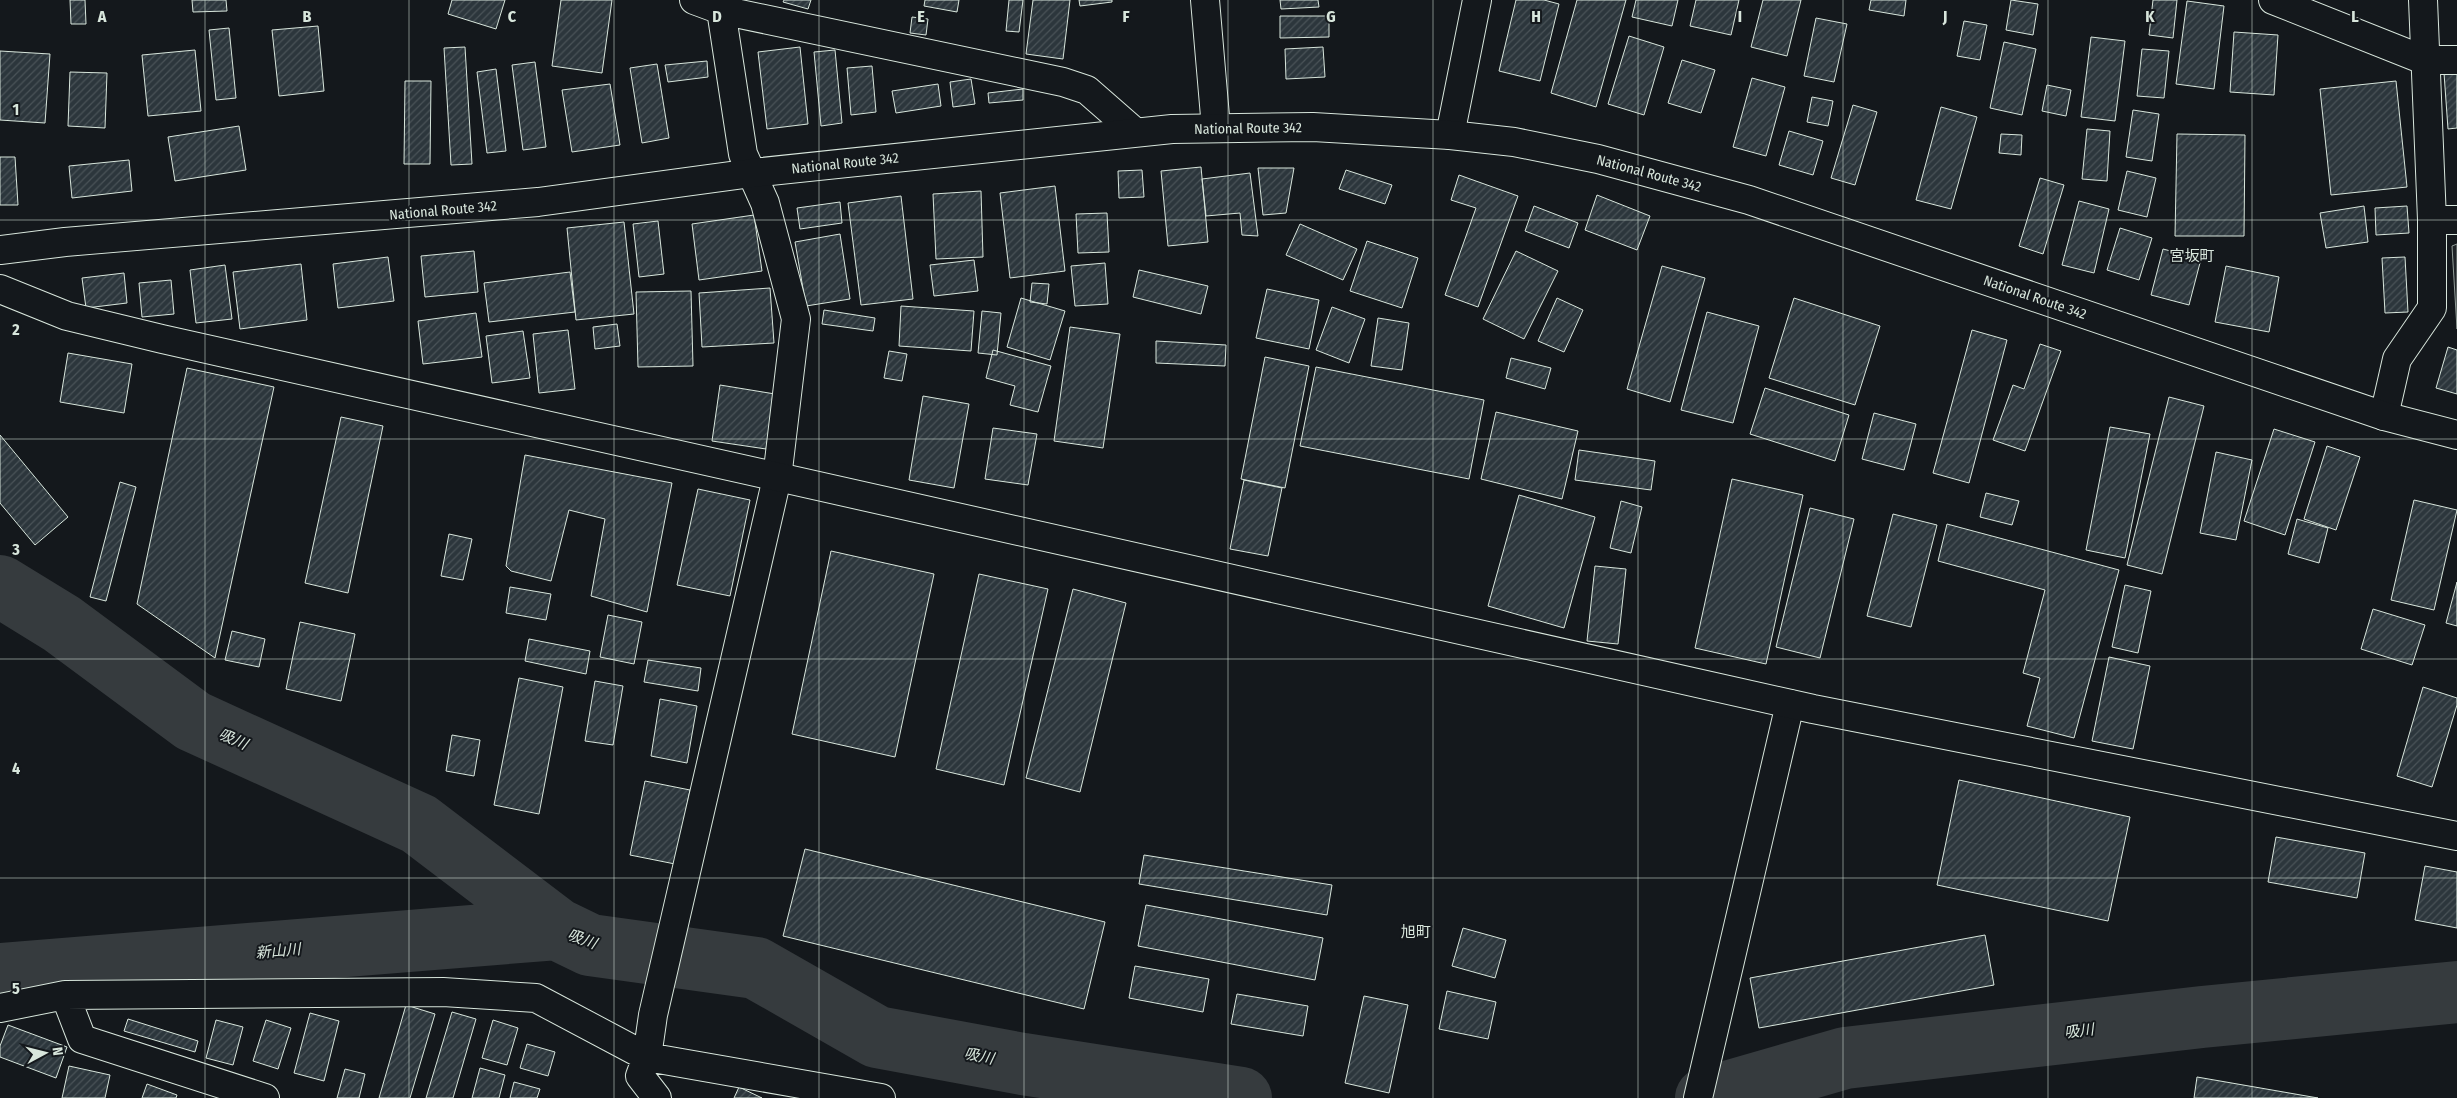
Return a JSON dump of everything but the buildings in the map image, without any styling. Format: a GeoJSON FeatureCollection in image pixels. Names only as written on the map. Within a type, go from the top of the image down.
{"type":"FeatureCollection","features":[{"type":"Feature","properties":{"kind":"main road"},"geometry":{"type":"LineString","coordinates":[[694,0],[721,10],[1063,82],[1087,90],[1135,132]]}},
{"type":"Feature","properties":{"kind":"main road"},"geometry":{"type":"LineString","coordinates":[[1205,0],[1216,128]]}},
{"type":"Feature","properties":{"kind":"main road"},"geometry":{"type":"LineString","coordinates":[[1450,135],[1477,0]]}},
{"type":"Feature","properties":{"kind":"main road"},"geometry":{"type":"LineString","coordinates":[[2273,0],[2424,60],[2457,60]]}},
{"type":"Feature","properties":{"kind":"main road"},"geometry":{"type":"LineString","coordinates":[[2384,416],[2397,359],[2432,308],[2445,220],[2424,60],[2423,0]]}},
{"type":"Feature","properties":{"kind":"main road"},"geometry":{"type":"LineString","coordinates":[[657,1098],[640,1076],[647,1058],[653,1015],[777,478],[796,319],[765,203],[741,147],[721,10]]}},
{"type":"Feature","properties":{"kind":"main road","name":"National Route 342"},"geometry":{"type":"LineString","coordinates":[[0,250],[538,202],[752,173],[1135,132],[1216,128],[1313,127],[1450,135],[1514,142],[1598,159],[1750,200],[2384,416],[2457,435]]}},
{"type":"Feature","properties":{"kind":"main road"},"geometry":{"type":"LineString","coordinates":[[0,289],[67,316],[133,332],[1790,704],[2457,836]]}},
{"type":"Feature","properties":{"kind":"main road"},"geometry":{"type":"LineString","coordinates":[[1698,1098],[1790,704]]}},
{"type":"Feature","properties":{"kind":"main road"},"geometry":{"type":"LineString","coordinates":[[0,1008],[65,995],[443,992],[536,998],[647,1058],[881,1098]]}},
{"type":"Feature","properties":{"kind":"main road"},"geometry":{"type":"LineString","coordinates":[[65,995],[82,1039],[265,1098]]}},
{"type":"Feature","properties":{"kind":"shaded area"},"geometry":{"type":"Polygon","coordinates":[[[2457,244],[2457,329],[2452,246],[2457,244]]]}},
{"type":"Feature","properties":{"kind":"waterway","name":"吸川"},"geometry":{"type":"LineString","coordinates":[[0,586],[62,624],[193,721],[419,824],[557,929],[590,945],[756,968],[877,1037],[1023,1064],[1241,1098]]}},
{"type":"Feature","properties":{"kind":"waterway","name":"新山川"},"geometry":{"type":"LineString","coordinates":[[0,974],[557,929]]}},
{"type":"Feature","properties":{"kind":"waterway","name":"吸川"},"geometry":{"type":"LineString","coordinates":[[1706,1098],[1845,1058],[2202,1017],[2457,992]]}},
{"type":"Feature","properties":{"kind":"district","name":"宮坂町"},"geometry":{"type":"Point","coordinates":[2192,256]}},
{"type":"Feature","properties":{"kind":"district","name":"旭町"},"geometry":{"type":"Point","coordinates":[1416,932]}}]}
